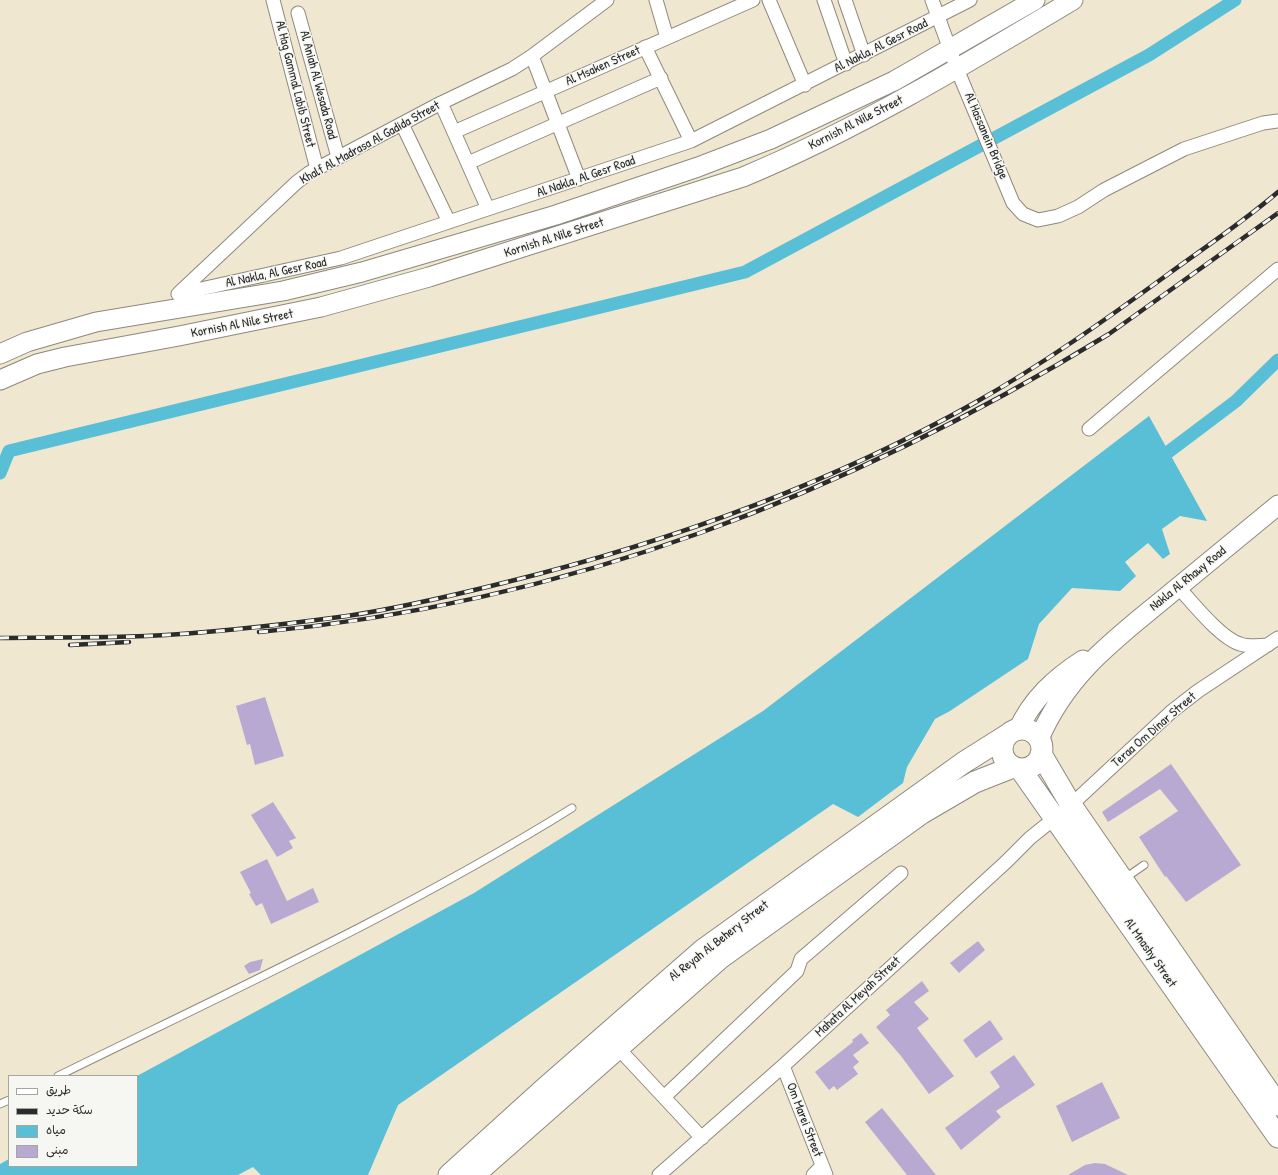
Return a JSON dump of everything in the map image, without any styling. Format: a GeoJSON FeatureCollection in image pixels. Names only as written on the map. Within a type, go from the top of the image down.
{"type":"FeatureCollection","features":[{"type":"Feature","properties":{"kind":"main road","name":"Kornish Al Nile Street"},"geometry":{"type":"LineString","coordinates":[[0,354],[27,342],[96,322],[283,291],[423,255],[556,215],[735,154],[894,80],[1035,0]]}},
{"type":"Feature","properties":{"kind":"main road","name":"Kornish Al Nile Street"},"geometry":{"type":"LineString","coordinates":[[0,380],[37,364],[65,357],[287,315],[429,278],[743,178],[780,162],[904,99],[958,69],[1073,0]]}},
{"type":"Feature","properties":{"kind":"main road","name":"Nakla Al Rhawy Road"},"geometry":{"type":"LineString","coordinates":[[1040,746],[1047,720],[1058,702],[1099,653],[1278,505]]}},
{"type":"Feature","properties":{"kind":"main road","name":"Nakla Al Rhawy Road"},"geometry":{"type":"LineString","coordinates":[[1014,732],[1045,690],[1070,668],[1099,653]]}},
{"type":"Feature","properties":{"kind":"main road"},"geometry":{"type":"LineString","coordinates":[[1030,731],[1040,746],[1034,765],[1017,768],[1007,762],[1003,756],[1002,748],[1004,740],[1014,732],[1030,731]]}},
{"type":"Feature","properties":{"kind":"main road","name":"Al Reyah Al Behery Street"},"geometry":{"type":"LineString","coordinates":[[449,1175],[704,949],[963,762],[1014,732]]}},
{"type":"Feature","properties":{"kind":"main road","name":"Al Mnashy Street"},"geometry":{"type":"LineString","coordinates":[[1040,746],[1063,811],[1278,1137]]}},
{"type":"Feature","properties":{"kind":"main road"},"geometry":{"type":"LineString","coordinates":[[963,762],[975,782]]}},
{"type":"Feature","properties":{"kind":"main road","name":"Al Mnashy Street"},"geometry":{"type":"LineString","coordinates":[[1017,768],[1063,811],[1123,880],[1278,1106]]}},
{"type":"Feature","properties":{"kind":"main road","name":"Al Reyah Al Behery Street"},"geometry":{"type":"LineString","coordinates":[[474,1175],[696,978],[744,941],[922,813],[975,782],[1017,768]]}},
{"type":"Feature","properties":{"kind":"street","name":"Al Hag Gammal Labib Street"},"geometry":{"type":"LineString","coordinates":[[274,0],[317,169]]}},
{"type":"Feature","properties":{"kind":"street","name":"Khalf Al Madrasa Al Gadida Street"},"geometry":{"type":"LineString","coordinates":[[153,313],[178,294],[297,182],[338,157],[441,103],[512,69],[532,56],[607,0]]}},
{"type":"Feature","properties":{"kind":"street"},"geometry":{"type":"LineString","coordinates":[[656,0],[667,38]]}},
{"type":"Feature","properties":{"kind":"street","name":"Al Msaken Street"},"geometry":{"type":"LineString","coordinates":[[454,132],[753,0]]}},
{"type":"Feature","properties":{"kind":"street"},"geometry":{"type":"LineString","coordinates":[[824,0],[846,64]]}},
{"type":"Feature","properties":{"kind":"street"},"geometry":{"type":"LineString","coordinates":[[846,0],[864,54]]}},
{"type":"Feature","properties":{"kind":"street","name":"Al Hassanein Bridge"},"geometry":{"type":"LineString","coordinates":[[932,0],[950,49],[1013,203],[1023,214],[1038,220],[1058,216],[1078,207],[1104,190],[1184,149],[1263,123],[1278,121]]}},
{"type":"Feature","properties":{"kind":"street","name":"Al Nakla, Al Gesr Road"},"geometry":{"type":"LineString","coordinates":[[178,294],[341,258],[691,141],[970,0]]}},
{"type":"Feature","properties":{"kind":"street"},"geometry":{"type":"LineString","coordinates":[[772,1],[804,85]]}},
{"type":"Feature","properties":{"kind":"street","name":"Al Aniah Al Wesada Road"},"geometry":{"type":"LineString","coordinates":[[298,13],[338,157]]}},
{"type":"Feature","properties":{"kind":"street"},"geometry":{"type":"LineString","coordinates":[[645,48],[691,141]]}},
{"type":"Feature","properties":{"kind":"street"},"geometry":{"type":"LineString","coordinates":[[532,56],[579,178]]}},
{"type":"Feature","properties":{"kind":"street"},"geometry":{"type":"LineString","coordinates":[[468,163],[661,78]]}},
{"type":"Feature","properties":{"kind":"street"},"geometry":{"type":"LineString","coordinates":[[441,103],[488,209]]}},
{"type":"Feature","properties":{"kind":"street"},"geometry":{"type":"LineString","coordinates":[[402,124],[449,222]]}},
{"type":"Feature","properties":{"kind":"street"},"geometry":{"type":"LineString","coordinates":[[1089,429],[1278,270]]}},
{"type":"Feature","properties":{"kind":"street"},"geometry":{"type":"LineString","coordinates":[[1178,587],[1227,638],[1247,645],[1274,642]]}},
{"type":"Feature","properties":{"kind":"street","name":"Teraa Om Dinar Street"},"geometry":{"type":"LineString","coordinates":[[1063,811],[1170,712],[1198,691],[1274,642]]}},
{"type":"Feature","properties":{"kind":"street","name":"Mahata Al Meyah Street"},"geometry":{"type":"LineString","coordinates":[[659,1175],[783,1066],[1006,862],[1030,838],[1063,811]]}},
{"type":"Feature","properties":{"kind":"street"},"geometry":{"type":"LineString","coordinates":[[664,1098],[797,971],[800,959],[901,873]]}},
{"type":"Feature","properties":{"kind":"street"},"geometry":{"type":"LineString","coordinates":[[618,1048],[702,1138]]}},
{"type":"Feature","properties":{"kind":"street","name":"Om Marei Street"},"geometry":{"type":"LineString","coordinates":[[783,1066],[820,1172]]}},
{"type":"Feature","properties":{"kind":"lane"},"geometry":{"type":"LineString","coordinates":[[60,1075],[413,900],[507,848],[572,808]]}},
{"type":"Feature","properties":{"kind":"lane"},"geometry":{"type":"LineString","coordinates":[[1123,880],[1144,865]]}},
{"type":"Feature","properties":{"kind":"water"},"geometry":{"type":"Polygon","coordinates":[[[1149,416],[1207,521],[1180,516],[1162,529],[1170,554],[1163,559],[1148,543],[1125,562],[1136,576],[1120,591],[1072,588],[1039,624],[1028,659],[950,711],[935,719],[907,767],[903,783],[858,817],[833,804],[398,1105],[368,1175],[261,1175],[253,1167],[238,1175],[0,1175],[0,1164],[8,1160],[8,1167],[138,1167],[138,1075],[474,893],[763,711],[1149,416]]]}},
{"type":"Feature","properties":{"kind":"building"},"geometry":{"type":"Polygon","coordinates":[[[265,697],[284,756],[255,765],[250,744],[247,745],[236,706],[265,697]]]}},
{"type":"Feature","properties":{"kind":"building"},"geometry":{"type":"Polygon","coordinates":[[[1171,764],[1241,865],[1186,902],[1166,876],[1165,877],[1139,837],[1178,811],[1160,789],[1108,822],[1102,812],[1171,764]]]}},
{"type":"Feature","properties":{"kind":"building"},"geometry":{"type":"Polygon","coordinates":[[[273,802],[296,838],[289,841],[293,848],[277,857],[251,815],[273,802]]]}},
{"type":"Feature","properties":{"kind":"building"},"geometry":{"type":"Polygon","coordinates":[[[267,859],[287,901],[313,888],[319,902],[271,924],[262,903],[256,906],[249,894],[251,893],[240,872],[267,859]]]}},
{"type":"Feature","properties":{"kind":"building"},"geometry":{"type":"Polygon","coordinates":[[[978,941],[985,950],[959,973],[950,963],[978,941]]]}},
{"type":"Feature","properties":{"kind":"building"},"geometry":{"type":"Polygon","coordinates":[[[263,959],[260,970],[249,974],[244,966],[250,962],[263,959]]]}},
{"type":"Feature","properties":{"kind":"building"},"geometry":{"type":"Polygon","coordinates":[[[922,981],[929,991],[914,1002],[929,1019],[917,1028],[954,1076],[929,1094],[901,1056],[876,1027],[890,1015],[886,1010],[922,981]]]}},
{"type":"Feature","properties":{"kind":"building"},"geometry":{"type":"Polygon","coordinates":[[[990,1020],[1003,1039],[976,1058],[963,1040],[990,1020]]]}},
{"type":"Feature","properties":{"kind":"building"},"geometry":{"type":"Polygon","coordinates":[[[861,1033],[869,1043],[853,1055],[859,1062],[853,1067],[858,1074],[837,1090],[834,1086],[829,1090],[815,1072],[853,1042],[852,1040],[861,1033]]]}},
{"type":"Feature","properties":{"kind":"building"},"geometry":{"type":"Polygon","coordinates":[[[1014,1055],[1035,1085],[996,1111],[1001,1117],[961,1150],[945,1128],[1000,1087],[990,1072],[1014,1055]]]}},
{"type":"Feature","properties":{"kind":"building"},"geometry":{"type":"Polygon","coordinates":[[[1102,1082],[1120,1118],[1072,1142],[1056,1106],[1102,1082]]]}},
{"type":"Feature","properties":{"kind":"building"},"geometry":{"type":"Polygon","coordinates":[[[882,1108],[936,1175],[907,1175],[865,1122],[882,1108]]]}},
{"type":"Feature","properties":{"kind":"building"},"geometry":{"type":"Polygon","coordinates":[[[1095,1163],[1105,1164],[1128,1175],[1068,1175],[1085,1165],[1095,1163]]]}},
{"type":"Feature","properties":{"kind":"waterway"},"geometry":{"type":"LineString","coordinates":[[0,473],[9,451],[745,272],[1149,55],[1235,0]]}},
{"type":"Feature","properties":{"kind":"waterway"},"geometry":{"type":"LineString","coordinates":[[1155,462],[1236,401],[1278,360]]}},
{"type":"Feature","properties":{"kind":"railway"},"geometry":{"type":"LineString","coordinates":[[0,638],[171,635],[347,616],[464,593],[625,550],[686,530],[746,509],[863,460],[920,432],[1001,388],[1097,325],[1223,235],[1278,192]]}},
{"type":"Feature","properties":{"kind":"railway"},"geometry":{"type":"LineString","coordinates":[[259,632],[373,618],[485,596],[594,568],[701,532],[806,491],[909,444],[1010,392],[1109,334],[1278,213]]}},
{"type":"Feature","properties":{"kind":"railway"},"geometry":{"type":"LineString","coordinates":[[70,645],[129,642]]}}]}
